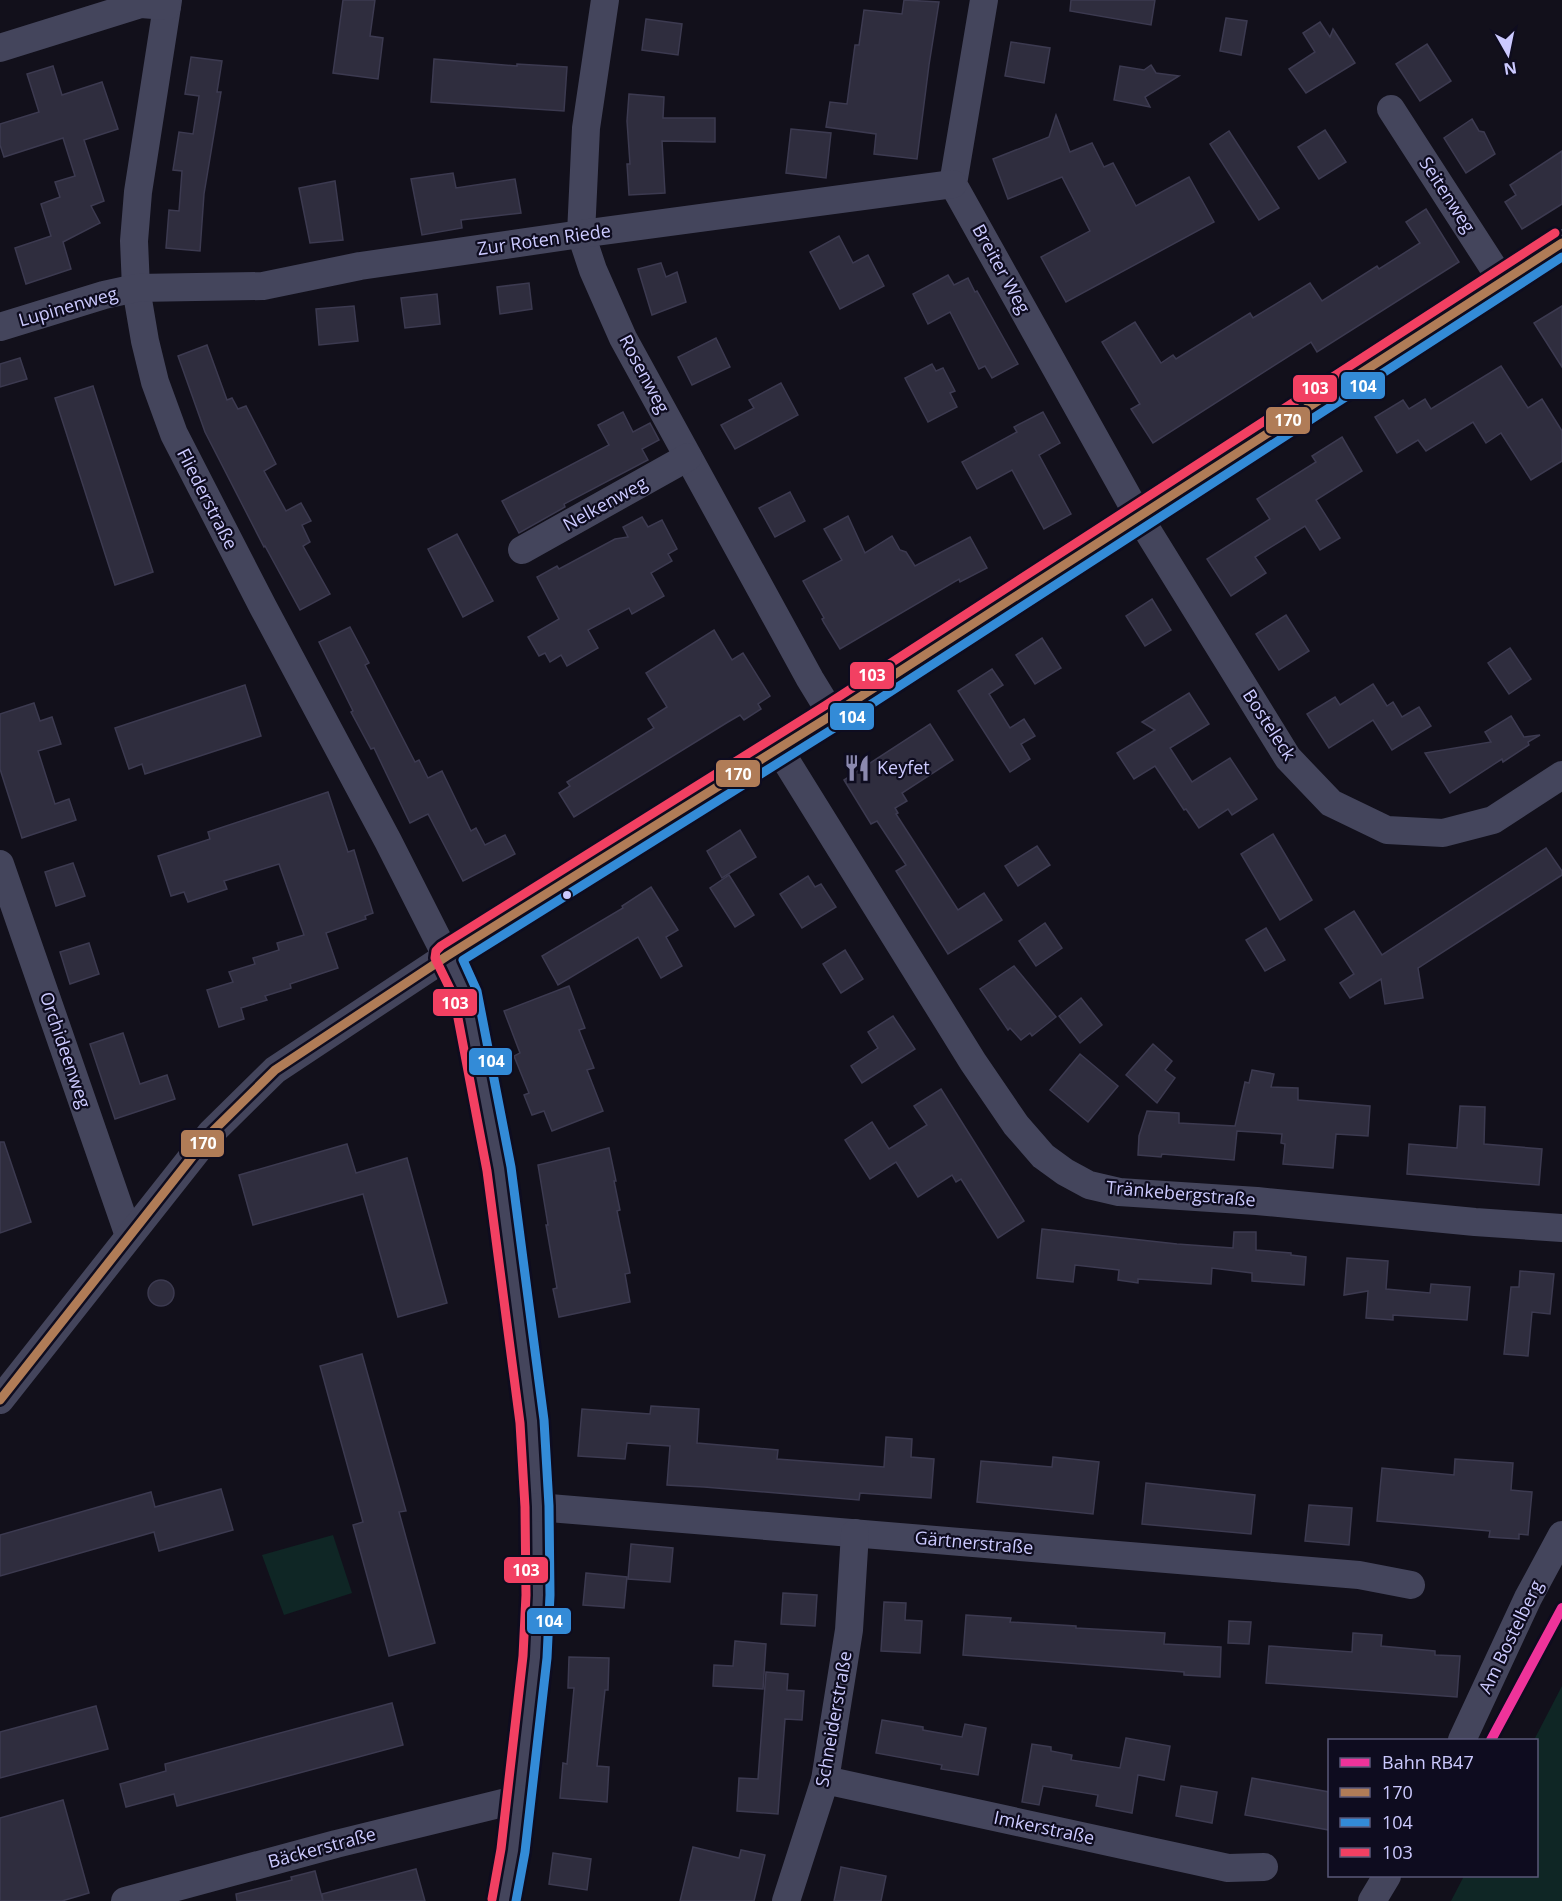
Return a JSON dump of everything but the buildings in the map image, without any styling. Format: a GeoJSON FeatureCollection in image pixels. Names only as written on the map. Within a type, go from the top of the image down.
{"type":"FeatureCollection","features":[{"type":"Feature","properties":{"kind":"street","name":"Rosenweg"},"geometry":{"type":"LineString","coordinates":[[605,0],[586,128],[581,234],[593,270],[623,338],[832,715]]}},
{"type":"Feature","properties":{"kind":"street"},"geometry":{"type":"LineString","coordinates":[[953,184],[984,0]]}},
{"type":"Feature","properties":{"kind":"street"},"geometry":{"type":"LineString","coordinates":[[0,48],[141,4],[167,3]]}},
{"type":"Feature","properties":{"kind":"street","name":"Fliederstraße"},"geometry":{"type":"LineString","coordinates":[[167,3],[138,192],[134,241],[136,288],[154,382],[174,434],[388,841],[465,993],[499,1169],[532,1422],[537,1507],[538,1595],[535,1657],[513,1851],[504,1901]]}},
{"type":"Feature","properties":{"kind":"street","name":"Seitenweg"},"geometry":{"type":"LineString","coordinates":[[1391,109],[1502,281]]}},
{"type":"Feature","properties":{"kind":"street","name":"Zur Roten Riede"},"geometry":{"type":"LineString","coordinates":[[136,288],[263,286],[360,266],[953,184]]}},
{"type":"Feature","properties":{"kind":"street","name":"Breiter Weg"},"geometry":{"type":"LineString","coordinates":[[953,184],[1139,517]]}},
{"type":"Feature","properties":{"kind":"street"},"geometry":{"type":"LineString","coordinates":[[0,1400],[211,1133],[274,1070],[447,956],[832,715],[1562,243]]}},
{"type":"Feature","properties":{"kind":"street","name":"Lupinenweg"},"geometry":{"type":"LineString","coordinates":[[0,327],[104,295],[136,288]]}},
{"type":"Feature","properties":{"kind":"street","name":"Nelkenweg"},"geometry":{"type":"LineString","coordinates":[[522,550],[688,457]]}},
{"type":"Feature","properties":{"kind":"street","name":"Bosteleck"},"geometry":{"type":"LineString","coordinates":[[1139,517],[1288,758],[1331,803],[1387,830],[1443,833],[1493,820],[1562,775]]}},
{"type":"Feature","properties":{"kind":"street","name":"Tränkebergstraße"},"geometry":{"type":"LineString","coordinates":[[778,748],[979,1071],[1016,1125],[1043,1156],[1065,1172],[1089,1185],[1119,1192],[1562,1228]]}},
{"type":"Feature","properties":{"kind":"street","name":"Orchideenweg"},"geometry":{"type":"LineString","coordinates":[[0,864],[129,1236]]}},
{"type":"Feature","properties":{"kind":"street","name":"Gärtnerstraße"},"geometry":{"type":"LineString","coordinates":[[537,1507],[1359,1575],[1411,1585]]}},
{"type":"Feature","properties":{"kind":"street","name":"Schneiderstraße"},"geometry":{"type":"LineString","coordinates":[[786,1901],[825,1780],[849,1630],[855,1533]]}},
{"type":"Feature","properties":{"kind":"street","name":"Am Bostelberg"},"geometry":{"type":"LineString","coordinates":[[1462,1739],[1528,1598],[1562,1535]]}},
{"type":"Feature","properties":{"kind":"street","name":"Imkerstraße"},"geometry":{"type":"LineString","coordinates":[[825,1780],[1228,1868],[1264,1867]]}},
{"type":"Feature","properties":{"kind":"street","name":"Bäckerstraße"},"geometry":{"type":"LineString","coordinates":[[125,1901],[336,1844],[519,1800]]}},
{"type":"Feature","properties":{"kind":"street"},"geometry":{"type":"LineString","coordinates":[[1372,1901],[1386,1877]]}},
{"type":"Feature","properties":{"kind":"green space"},"geometry":{"type":"Polygon","coordinates":[[[333,1535],[352,1593],[284,1615],[262,1555],[333,1535]]]}},
{"type":"Feature","properties":{"kind":"green space"},"geometry":{"type":"Polygon","coordinates":[[[1562,1686],[1562,1901],[1451,1901],[1463,1877],[1538,1877],[1538,1739],[1535,1739],[1562,1686]]]}},
{"type":"Feature","properties":{"kind":"rail line","name":"RB47"},"geometry":{"type":"LineString","coordinates":[[1492,1739],[1562,1608]]}},
{"type":"Feature","properties":{"kind":"transit line","name":"103"},"geometry":{"type":"LineString","coordinates":[[492,1899],[501,1849],[523,1656],[526,1595],[525,1507],[520,1423],[487,1171],[454,997],[435,958],[436,951],[826,705],[1555,233]]}},
{"type":"Feature","properties":{"kind":"transit line","name":"170"},"geometry":{"type":"LineString","coordinates":[[0,1400],[211,1133],[275,1070],[447,956],[832,715],[1562,243]]}},
{"type":"Feature","properties":{"kind":"transit line","name":"104"},"geometry":{"type":"LineString","coordinates":[[516,1901],[525,1852],[547,1658],[550,1595],[549,1506],[544,1420],[511,1167],[477,991],[463,960],[839,725],[1562,257]]}},
{"type":"Feature","properties":{"kind":"place","name":"Keyfet"},"geometry":{"type":"Point","coordinates":[857,768]}}]}
